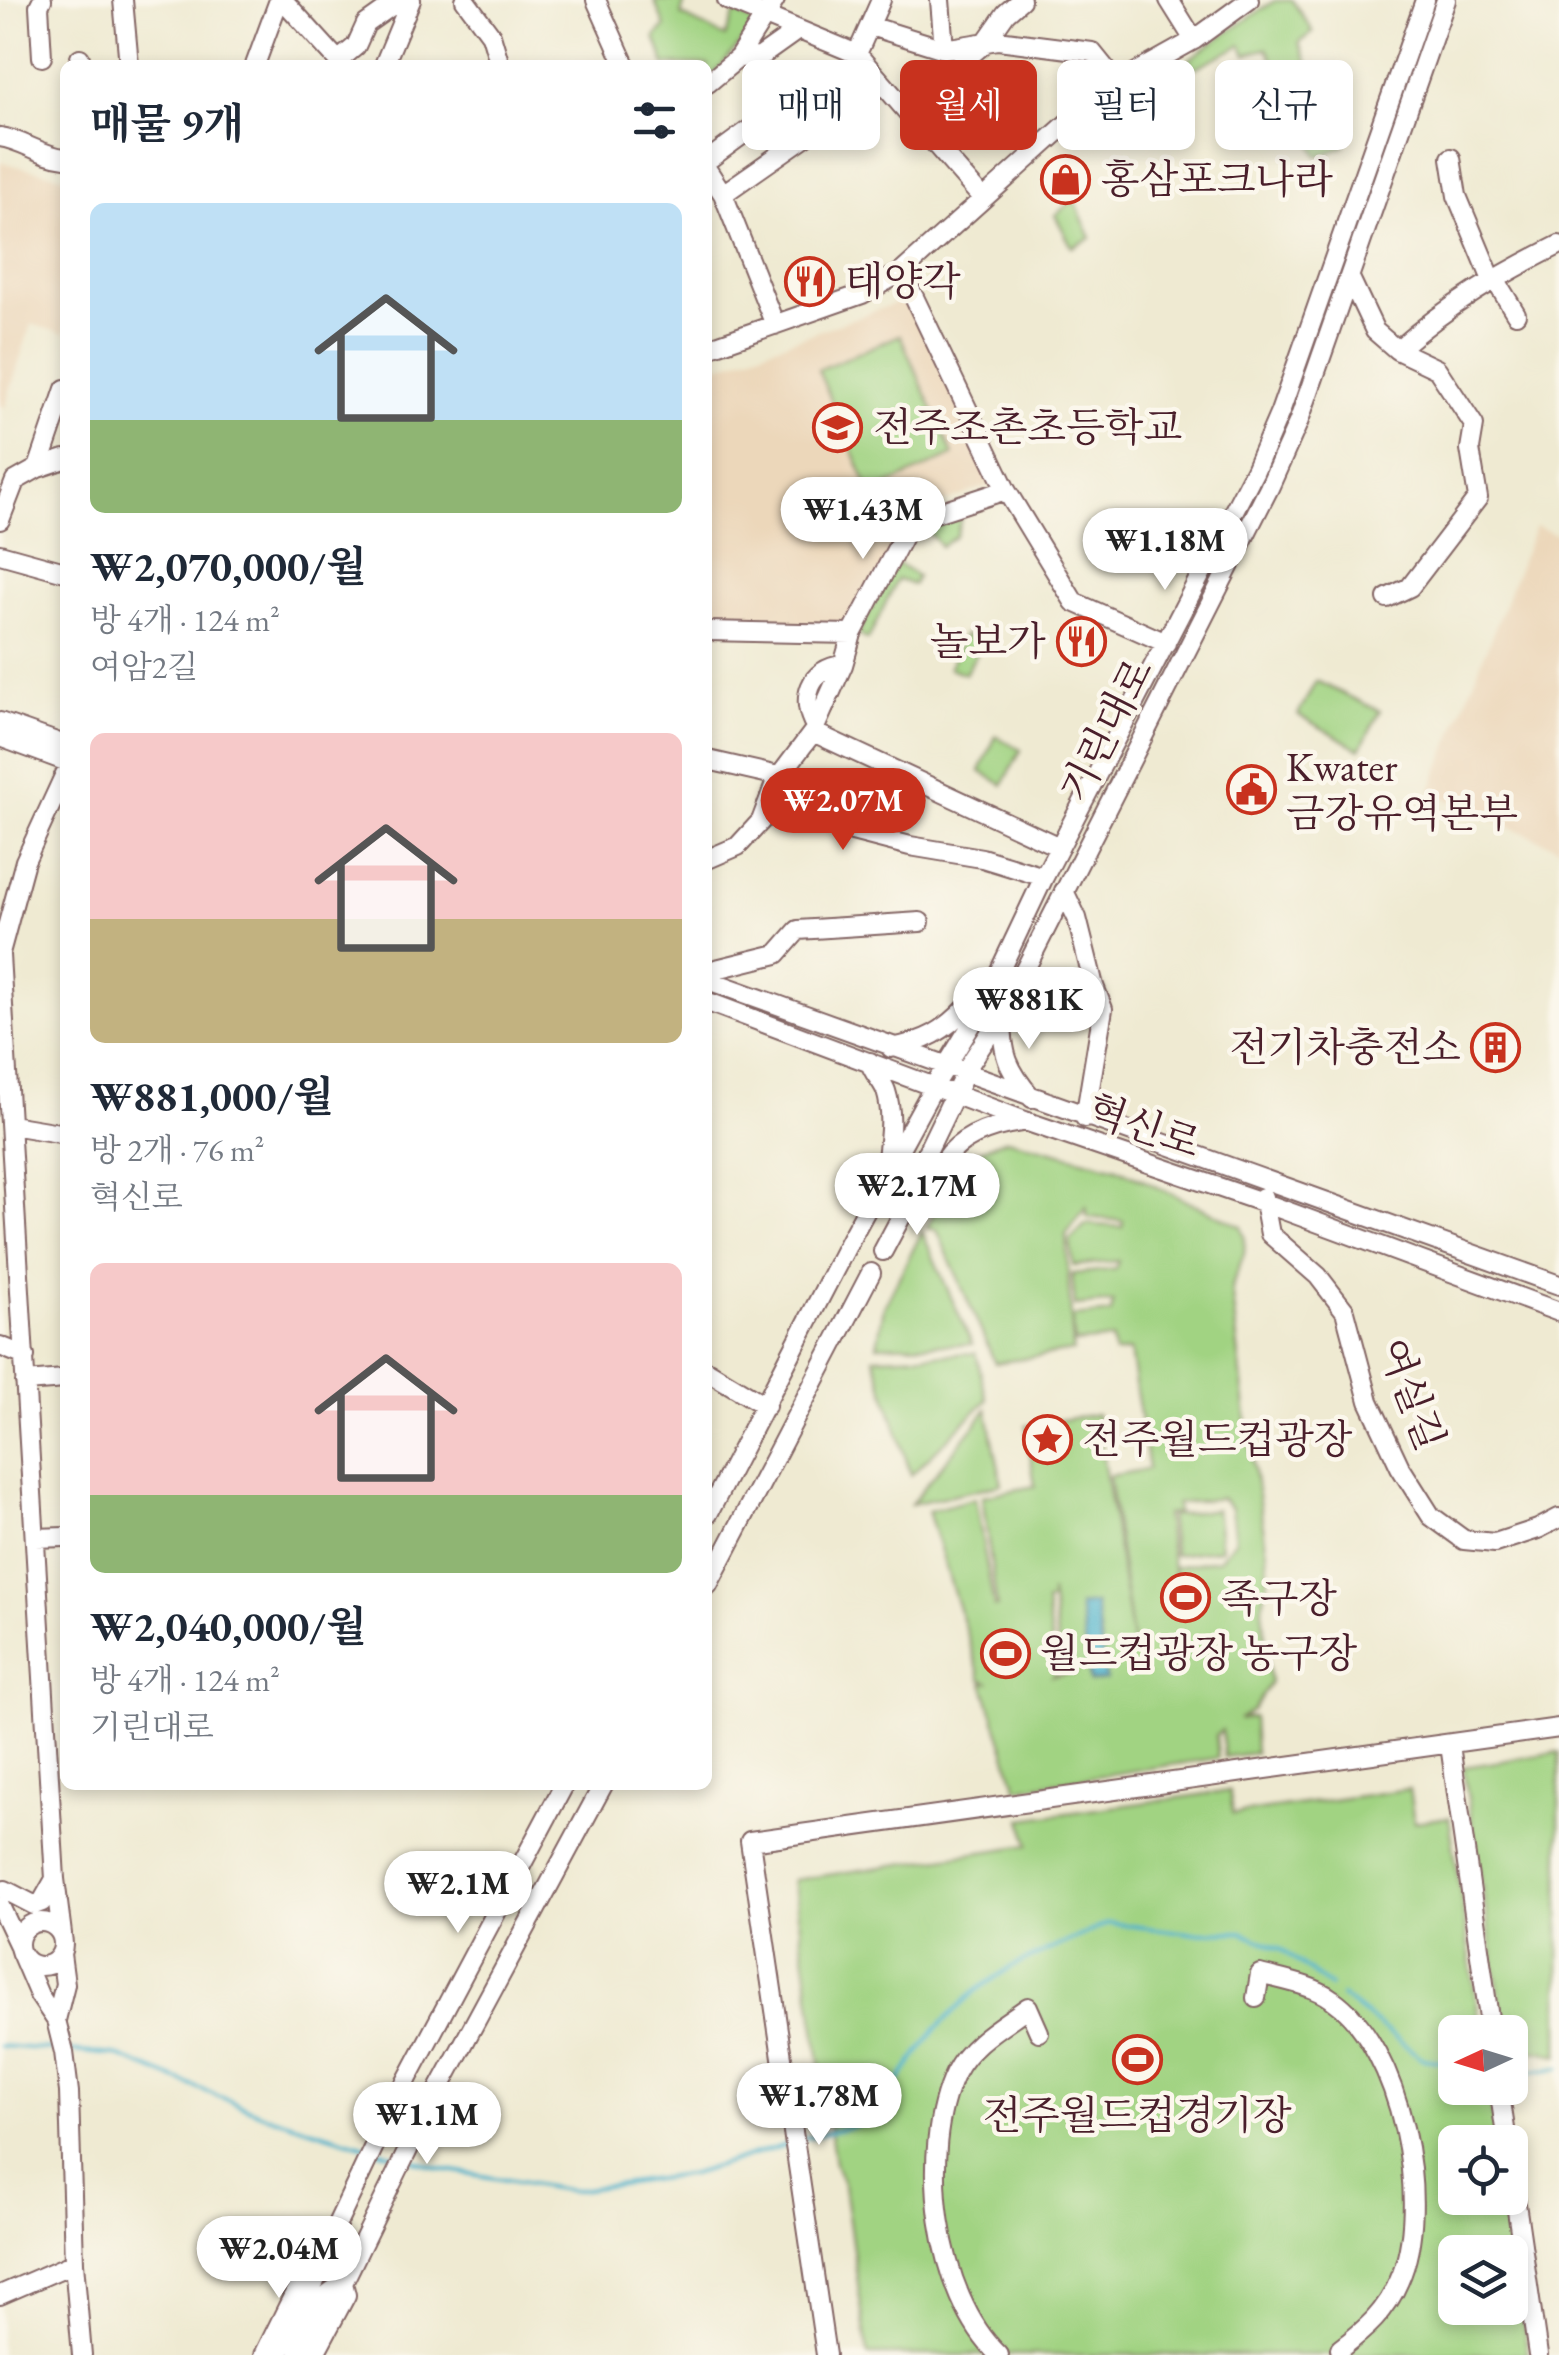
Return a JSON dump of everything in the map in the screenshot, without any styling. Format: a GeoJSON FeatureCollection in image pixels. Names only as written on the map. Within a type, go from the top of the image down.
{"type":"FeatureCollection","features":[{"type":"Feature","properties":{"kind":"street"},"geometry":{"type":"LineString","coordinates":[[42,0],[42,57]]}},
{"type":"Feature","properties":{"kind":"street"},"geometry":{"type":"LineString","coordinates":[[123,0],[129,60]]}},
{"type":"Feature","properties":{"kind":"street"},"geometry":{"type":"LineString","coordinates":[[257,60],[281,0],[337,60]]}},
{"type":"Feature","properties":{"kind":"street"},"geometry":{"type":"LineString","coordinates":[[343,60],[356,46],[366,24],[400,0]]}},
{"type":"Feature","properties":{"kind":"street"},"geometry":{"type":"LineString","coordinates":[[386,60],[411,0]]}},
{"type":"Feature","properties":{"kind":"street"},"geometry":{"type":"LineString","coordinates":[[465,0],[490,35],[498,60]]}},
{"type":"Feature","properties":{"kind":"street"},"geometry":{"type":"LineString","coordinates":[[596,0],[623,60]]}},
{"type":"Feature","properties":{"kind":"street"},"geometry":{"type":"LineString","coordinates":[[712,81],[738,58],[775,0]]}},
{"type":"Feature","properties":{"kind":"street"},"geometry":{"type":"LineString","coordinates":[[857,54],[881,0]]}},
{"type":"Feature","properties":{"kind":"street"},"geometry":{"type":"LineString","coordinates":[[940,0],[944,49]]}},
{"type":"Feature","properties":{"kind":"street"},"geometry":{"type":"LineString","coordinates":[[965,60],[1022,0]]}},
{"type":"Feature","properties":{"kind":"street"},"geometry":{"type":"LineString","coordinates":[[1169,0],[1194,40]]}},
{"type":"Feature","properties":{"kind":"street"},"geometry":{"type":"LineString","coordinates":[[1158,60],[1194,40],[1249,0]]}},
{"type":"Feature","properties":{"kind":"street","name":"기린대로"},"geometry":{"type":"LineString","coordinates":[[712,1507],[885,1176],[983,1006],[1059,848],[1255,470],[1280,412],[1426,0]]}},
{"type":"Feature","properties":{"kind":"street","name":"기린대로"},"geometry":{"type":"LineString","coordinates":[[884,1252],[910,1202],[911,1185],[964,1074],[1002,1016],[1269,488],[1298,422],[1446,0]]}},
{"type":"Feature","properties":{"kind":"street"},"geometry":{"type":"LineString","coordinates":[[736,4],[857,54],[900,104]]}},
{"type":"Feature","properties":{"kind":"street"},"geometry":{"type":"LineString","coordinates":[[870,26],[944,49],[998,40],[1092,52],[1098,60]]}},
{"type":"Feature","properties":{"kind":"street"},"geometry":{"type":"LineString","coordinates":[[738,58],[760,57],[798,30]]}},
{"type":"Feature","properties":{"kind":"street"},"geometry":{"type":"LineString","coordinates":[[712,157],[742,135]]}},
{"type":"Feature","properties":{"kind":"street"},"geometry":{"type":"LineString","coordinates":[[712,347],[862,294],[902,272],[1057,135]]}},
{"type":"Feature","properties":{"kind":"street"},"geometry":{"type":"LineString","coordinates":[[0,137],[46,156],[60,157]]}},
{"type":"Feature","properties":{"kind":"street"},"geometry":{"type":"LineString","coordinates":[[724,194],[786,150]]}},
{"type":"Feature","properties":{"kind":"street"},"geometry":{"type":"LineString","coordinates":[[940,150],[983,200]]}},
{"type":"Feature","properties":{"kind":"street"},"geometry":{"type":"LineString","coordinates":[[1451,158],[1456,196],[1493,279],[1516,314]]}},
{"type":"Feature","properties":{"kind":"street"},"geometry":{"type":"LineString","coordinates":[[712,177],[724,194],[774,324]]}},
{"type":"Feature","properties":{"kind":"street"},"geometry":{"type":"LineString","coordinates":[[1398,350],[1440,312],[1559,245]]}},
{"type":"Feature","properties":{"kind":"street","name":"기린대로"},"geometry":{"type":"LineString","coordinates":[[902,272],[1006,490],[1074,602],[1166,643]]}},
{"type":"Feature","properties":{"kind":"street"},"geometry":{"type":"LineString","coordinates":[[1350,278],[1376,331],[1398,350],[1437,369],[1474,425],[1470,449],[1478,498],[1410,587],[1387,598]]}},
{"type":"Feature","properties":{"kind":"street"},"geometry":{"type":"LineString","coordinates":[[38,468],[60,404]]}},
{"type":"Feature","properties":{"kind":"street"},"geometry":{"type":"LineString","coordinates":[[0,520],[14,480],[60,461]]}},
{"type":"Feature","properties":{"kind":"street"},"geometry":{"type":"LineString","coordinates":[[712,855],[738,846],[761,822],[777,779],[814,729],[852,634],[911,521],[1006,490]]}},
{"type":"Feature","properties":{"kind":"street"},"geometry":{"type":"LineString","coordinates":[[0,554],[60,564]]}},
{"type":"Feature","properties":{"kind":"street"},"geometry":{"type":"LineString","coordinates":[[712,631],[852,634]]}},
{"type":"Feature","properties":{"kind":"street"},"geometry":{"type":"LineString","coordinates":[[0,722],[60,743]]}},
{"type":"Feature","properties":{"kind":"street","name":"기린대로"},"geometry":{"type":"LineString","coordinates":[[814,729],[1059,848]]}},
{"type":"Feature","properties":{"kind":"street"},"geometry":{"type":"LineString","coordinates":[[0,736],[60,759]]}},
{"type":"Feature","properties":{"kind":"street"},"geometry":{"type":"LineString","coordinates":[[712,761],[777,779],[792,805],[837,826],[910,846],[982,858],[1044,878]]}},
{"type":"Feature","properties":{"kind":"street"},"geometry":{"type":"LineString","coordinates":[[56,2020],[65,1984],[55,1879],[57,1774],[34,1538],[25,1356],[6,1169],[11,1125],[0,954],[25,861],[60,785]]}},
{"type":"Feature","properties":{"kind":"street"},"geometry":{"type":"LineString","coordinates":[[1064,891],[1078,918],[1094,986],[1104,1009],[1086,1118]]}},
{"type":"Feature","properties":{"kind":"street"},"geometry":{"type":"LineString","coordinates":[[712,970],[777,954],[798,930],[920,922]]}},
{"type":"Feature","properties":{"kind":"street","name":"혁신로"},"geometry":{"type":"LineString","coordinates":[[712,981],[1559,1285]]}},
{"type":"Feature","properties":{"kind":"street","name":"혁신로"},"geometry":{"type":"LineString","coordinates":[[712,1003],[1025,1121],[1262,1202],[1559,1312]]}},
{"type":"Feature","properties":{"kind":"street"},"geometry":{"type":"LineString","coordinates":[[891,1048],[936,1035],[968,1006],[983,1006]]}},
{"type":"Feature","properties":{"kind":"street"},"geometry":{"type":"LineString","coordinates":[[1002,1016],[1004,1058],[1032,1099]]}},
{"type":"Feature","properties":{"kind":"street"},"geometry":{"type":"LineString","coordinates":[[870,1062],[884,1086],[892,1115],[885,1176]]}},
{"type":"Feature","properties":{"kind":"street"},"geometry":{"type":"LineString","coordinates":[[910,1202],[925,1192],[947,1156],[964,1140],[1000,1124],[1025,1121]]}},
{"type":"Feature","properties":{"kind":"street"},"geometry":{"type":"LineString","coordinates":[[11,1125],[60,1133]]}},
{"type":"Feature","properties":{"kind":"street"},"geometry":{"type":"LineString","coordinates":[[1262,1202],[1268,1183]]}},
{"type":"Feature","properties":{"kind":"street","name":"여실길"},"geometry":{"type":"LineString","coordinates":[[1262,1202],[1270,1234],[1318,1276],[1345,1311],[1369,1402],[1400,1467],[1431,1516],[1464,1540],[1495,1543],[1559,1518]]}},
{"type":"Feature","properties":{"kind":"street"},"geometry":{"type":"LineString","coordinates":[[712,1577],[871,1273]]}},
{"type":"Feature","properties":{"kind":"street"},"geometry":{"type":"LineString","coordinates":[[0,1346],[25,1356]]}},
{"type":"Feature","properties":{"kind":"street"},"geometry":{"type":"LineString","coordinates":[[712,1373],[766,1406]]}},
{"type":"Feature","properties":{"kind":"street"},"geometry":{"type":"LineString","coordinates":[[26,1382],[60,1379]]}},
{"type":"Feature","properties":{"kind":"street"},"geometry":{"type":"LineString","coordinates":[[34,1538],[60,1536]]}},
{"type":"Feature","properties":{"kind":"street"},"geometry":{"type":"LineString","coordinates":[[826,2355],[750,1841],[1559,1728]]}},
{"type":"Feature","properties":{"kind":"street"},"geometry":{"type":"LineString","coordinates":[[1450,1746],[1489,2015]]}},
{"type":"Feature","properties":{"kind":"street"},"geometry":{"type":"LineString","coordinates":[[278,2355],[392,2108],[561,1790]]}},
{"type":"Feature","properties":{"kind":"street"},"geometry":{"type":"LineString","coordinates":[[298,2355],[329,2292],[343,2283],[424,2120],[601,1790]]}},
{"type":"Feature","properties":{"kind":"street"},"geometry":{"type":"LineString","coordinates":[[2,1894],[34,1905],[42,1902],[55,1879]]}},
{"type":"Feature","properties":{"kind":"street"},"geometry":{"type":"LineString","coordinates":[[20,1950],[22,1932],[48,1913],[55,1879]]}},
{"type":"Feature","properties":{"kind":"street"},"geometry":{"type":"LineString","coordinates":[[2,1894],[26,1921],[53,1924],[62,1934]]}},
{"type":"Feature","properties":{"kind":"street"},"geometry":{"type":"LineString","coordinates":[[2,1894],[20,1950],[56,2020],[68,2084],[74,2263],[82,2355]]}},
{"type":"Feature","properties":{"kind":"street"},"geometry":{"type":"LineString","coordinates":[[20,1950],[38,1966],[52,1963],[61,1954]]}},
{"type":"Feature","properties":{"kind":"street"},"geometry":{"type":"LineString","coordinates":[[1256,1998],[1260,1974],[1332,1998],[1354,2020],[1382,2064],[1410,2149],[1415,2218],[1401,2278],[1380,2316],[1340,2349]]}},
{"type":"Feature","properties":{"kind":"street"},"geometry":{"type":"LineString","coordinates":[[999,2355],[963,2305],[946,2254],[936,2179],[941,2110],[956,2070],[978,2044],[1028,2007],[1039,2032]]}},
{"type":"Feature","properties":{"kind":"street"},"geometry":{"type":"LineString","coordinates":[[1518,2215],[1538,2355]]}},
{"type":"Feature","properties":{"kind":"street"},"geometry":{"type":"LineString","coordinates":[[264,2355],[305,2272],[320,2260]]}},
{"type":"Feature","properties":{"kind":"street"},"geometry":{"type":"LineString","coordinates":[[0,2295],[74,2263]]}},
{"type":"Feature","properties":{"kind":"street"},"geometry":{"type":"LineString","coordinates":[[314,2355],[346,2294],[343,2283]]}},
{"type":"Feature","properties":{"kind":"shaded area"},"geometry":{"type":"Polygon","coordinates":[[[0,162],[60,176],[60,333],[31,324],[5,407],[0,406],[0,162]]]}},
{"type":"Feature","properties":{"kind":"shaded area","name":"전주조촌초등학교"},"geometry":{"type":"Polygon","coordinates":[[[911,298],[993,484],[911,515],[851,623],[712,626],[712,369],[911,298]]]}},
{"type":"Feature","properties":{"kind":"shaded area"},"geometry":{"type":"Polygon","coordinates":[[[1535,526],[1559,535],[1559,848],[1430,792],[1535,526]]]}},
{"type":"Feature","properties":{"kind":"green space"},"geometry":{"type":"Polygon","coordinates":[[[654,0],[685,0],[681,15],[725,37],[735,13],[755,27],[712,76],[712,60],[663,60],[655,37],[665,27],[654,0]]]}},
{"type":"Feature","properties":{"kind":"green space"},"geometry":{"type":"Polygon","coordinates":[[[1292,0],[1313,32],[1299,43],[1307,60],[1273,60],[1267,48],[1246,55],[1241,45],[1195,68],[1195,60],[1189,59],[1274,1],[1292,0]]]}},
{"type":"Feature","properties":{"kind":"green space"},"geometry":{"type":"Polygon","coordinates":[[[1315,150],[1335,150],[1318,157],[1315,150]]]}},
{"type":"Feature","properties":{"kind":"green space"},"geometry":{"type":"Polygon","coordinates":[[[1074,200],[1091,238],[1072,247],[1055,215],[1074,200]]]}},
{"type":"Feature","properties":{"kind":"green space"},"geometry":{"type":"Polygon","coordinates":[[[900,335],[953,455],[871,493],[818,370],[900,335]]]}},
{"type":"Feature","properties":{"kind":"green space"},"geometry":{"type":"Polygon","coordinates":[[[947,512],[961,518],[956,536],[941,547],[929,532],[931,523],[947,512]]]}},
{"type":"Feature","properties":{"kind":"green space"},"geometry":{"type":"Polygon","coordinates":[[[896,563],[917,576],[913,585],[897,579],[868,640],[858,634],[896,563]]]}},
{"type":"Feature","properties":{"kind":"green space"},"geometry":{"type":"Polygon","coordinates":[[[964,634],[982,644],[965,674],[949,668],[964,634]]]}},
{"type":"Feature","properties":{"kind":"green space"},"geometry":{"type":"Polygon","coordinates":[[[1316,681],[1380,711],[1360,749],[1298,715],[1316,681]]]}},
{"type":"Feature","properties":{"kind":"green space"},"geometry":{"type":"Polygon","coordinates":[[[996,736],[1021,750],[1003,785],[980,771],[996,736]]]}},
{"type":"Feature","properties":{"kind":"green space"},"geometry":{"type":"Polygon","coordinates":[[[1007,1139],[1117,1168],[1241,1226],[1244,1254],[1231,1287],[1268,1579],[1262,1609],[1270,1682],[1253,1710],[1239,1719],[1253,1717],[1255,1753],[1224,1757],[1222,1730],[1216,1735],[1218,1758],[1017,1788],[983,1683],[988,1682],[981,1679],[928,1511],[975,1498],[997,1607],[982,1496],[1035,1486],[1026,1426],[1096,1414],[1133,1647],[1109,1476],[1148,1469],[1130,1351],[1114,1353],[1112,1339],[1075,1343],[1072,1317],[1111,1313],[1113,1302],[1075,1306],[1072,1274],[1115,1269],[1118,1261],[1073,1266],[1070,1240],[1086,1224],[1122,1227],[1123,1221],[1087,1217],[1086,1207],[1066,1235],[1073,1351],[995,1363],[937,1230],[927,1228],[956,1173],[990,1145],[1007,1139]],[[1221,1498],[1176,1504],[1177,1513],[1165,1515],[1176,1590],[1174,1567],[1219,1559],[1235,1540],[1231,1508],[1221,1498]],[[1051,1592],[1051,1602],[1046,1603],[1056,1673],[1053,1676],[1076,1673],[1061,1672],[1051,1592]]]}},
{"type":"Feature","properties":{"kind":"green space"},"geometry":{"type":"Polygon","coordinates":[[[922,1232],[972,1344],[877,1345],[884,1307],[922,1232]]]}},
{"type":"Feature","properties":{"kind":"green space"},"geometry":{"type":"Polygon","coordinates":[[[976,1353],[987,1400],[911,1475],[874,1357],[976,1353]]]}},
{"type":"Feature","properties":{"kind":"green space"},"geometry":{"type":"Polygon","coordinates":[[[987,1409],[1002,1484],[911,1504],[978,1421],[987,1409]]]}},
{"type":"Feature","properties":{"kind":"green space"},"geometry":{"type":"Polygon","coordinates":[[[1216,1509],[1221,1549],[1174,1555],[1169,1516],[1216,1509]]]}},
{"type":"Feature","properties":{"kind":"green space"},"geometry":{"type":"Polygon","coordinates":[[[1559,1752],[1559,2055],[1528,2049],[1528,2015],[1502,2015],[1463,1767],[1559,1752]]]}},
{"type":"Feature","properties":{"kind":"green space","name":"전주월드컵경기장"},"geometry":{"type":"Polygon","coordinates":[[[1409,1789],[1414,1822],[1449,1817],[1478,2015],[1438,2015],[1438,2105],[1492,2105],[1494,2125],[1438,2125],[1438,2215],[1507,2215],[1510,2235],[1438,2235],[1438,2325],[1524,2325],[1528,2355],[868,2355],[793,1880],[1029,1845],[1022,1819],[1230,1791],[1233,1814],[1409,1789]]]}},
{"type":"Feature","properties":{"kind":"water"},"geometry":{"type":"Polygon","coordinates":[[[1095,1604],[1106,1680],[1090,1682],[1079,1606],[1095,1604]]]}},
{"type":"Feature","properties":{"kind":"waterway"},"geometry":{"type":"LineString","coordinates":[[802,2139],[857,2125],[885,2101],[934,2031],[975,1991],[1011,1967],[1109,1923],[1189,1933],[1242,1932],[1282,1950],[1330,1987]]}},
{"type":"Feature","properties":{"kind":"waterway"},"geometry":{"type":"LineString","coordinates":[[1341,1996],[1423,2059],[1438,2061]]}},
{"type":"Feature","properties":{"kind":"waterway"},"geometry":{"type":"LineString","coordinates":[[0,2046],[56,2050]]}},
{"type":"Feature","properties":{"kind":"waterway"},"geometry":{"type":"LineString","coordinates":[[70,2051],[115,2055],[268,2116],[369,2147]]}},
{"type":"Feature","properties":{"kind":"waterway"},"geometry":{"type":"LineString","coordinates":[[1528,2072],[1559,2068]]}},
{"type":"Feature","properties":{"kind":"waterway"},"geometry":{"type":"LineString","coordinates":[[412,2160],[442,2169],[571,2191],[692,2174],[788,2144]]}},
{"type":"Feature","properties":{"kind":"waterway"},"geometry":{"type":"LineString","coordinates":[[378,2150],[398,2156]]}},
{"type":"Feature","properties":{"kind":"place","name":"홍삼포크나라"},"geometry":{"type":"Point","coordinates":[1066,179]}},
{"type":"Feature","properties":{"kind":"place","name":"태양각"},"geometry":{"type":"Point","coordinates":[810,281]}},
{"type":"Feature","properties":{"kind":"place","name":"전주조촌초등학교"},"geometry":{"type":"Point","coordinates":[838,427]}},
{"type":"Feature","properties":{"kind":"place","name":"놀보가"},"geometry":{"type":"Point","coordinates":[1081,641]}},
{"type":"Feature","properties":{"kind":"place","name":"Kwater 금강유역본부"},"geometry":{"type":"Point","coordinates":[1251,790]}},
{"type":"Feature","properties":{"kind":"place","name":"전기차충전소"},"geometry":{"type":"Point","coordinates":[1496,1047]}},
{"type":"Feature","properties":{"kind":"place","name":"전주월드컵광장"},"geometry":{"type":"Point","coordinates":[1047,1439]}},
{"type":"Feature","properties":{"kind":"place","name":"족구장"},"geometry":{"type":"Point","coordinates":[1186,1598]}},
{"type":"Feature","properties":{"kind":"place","name":"월드컵광장 농구장"},"geometry":{"type":"Point","coordinates":[1005,1653]}},
{"type":"Feature","properties":{"kind":"place","name":"전주월드컵경기장"},"geometry":{"type":"Point","coordinates":[1137,2060]}}]}
